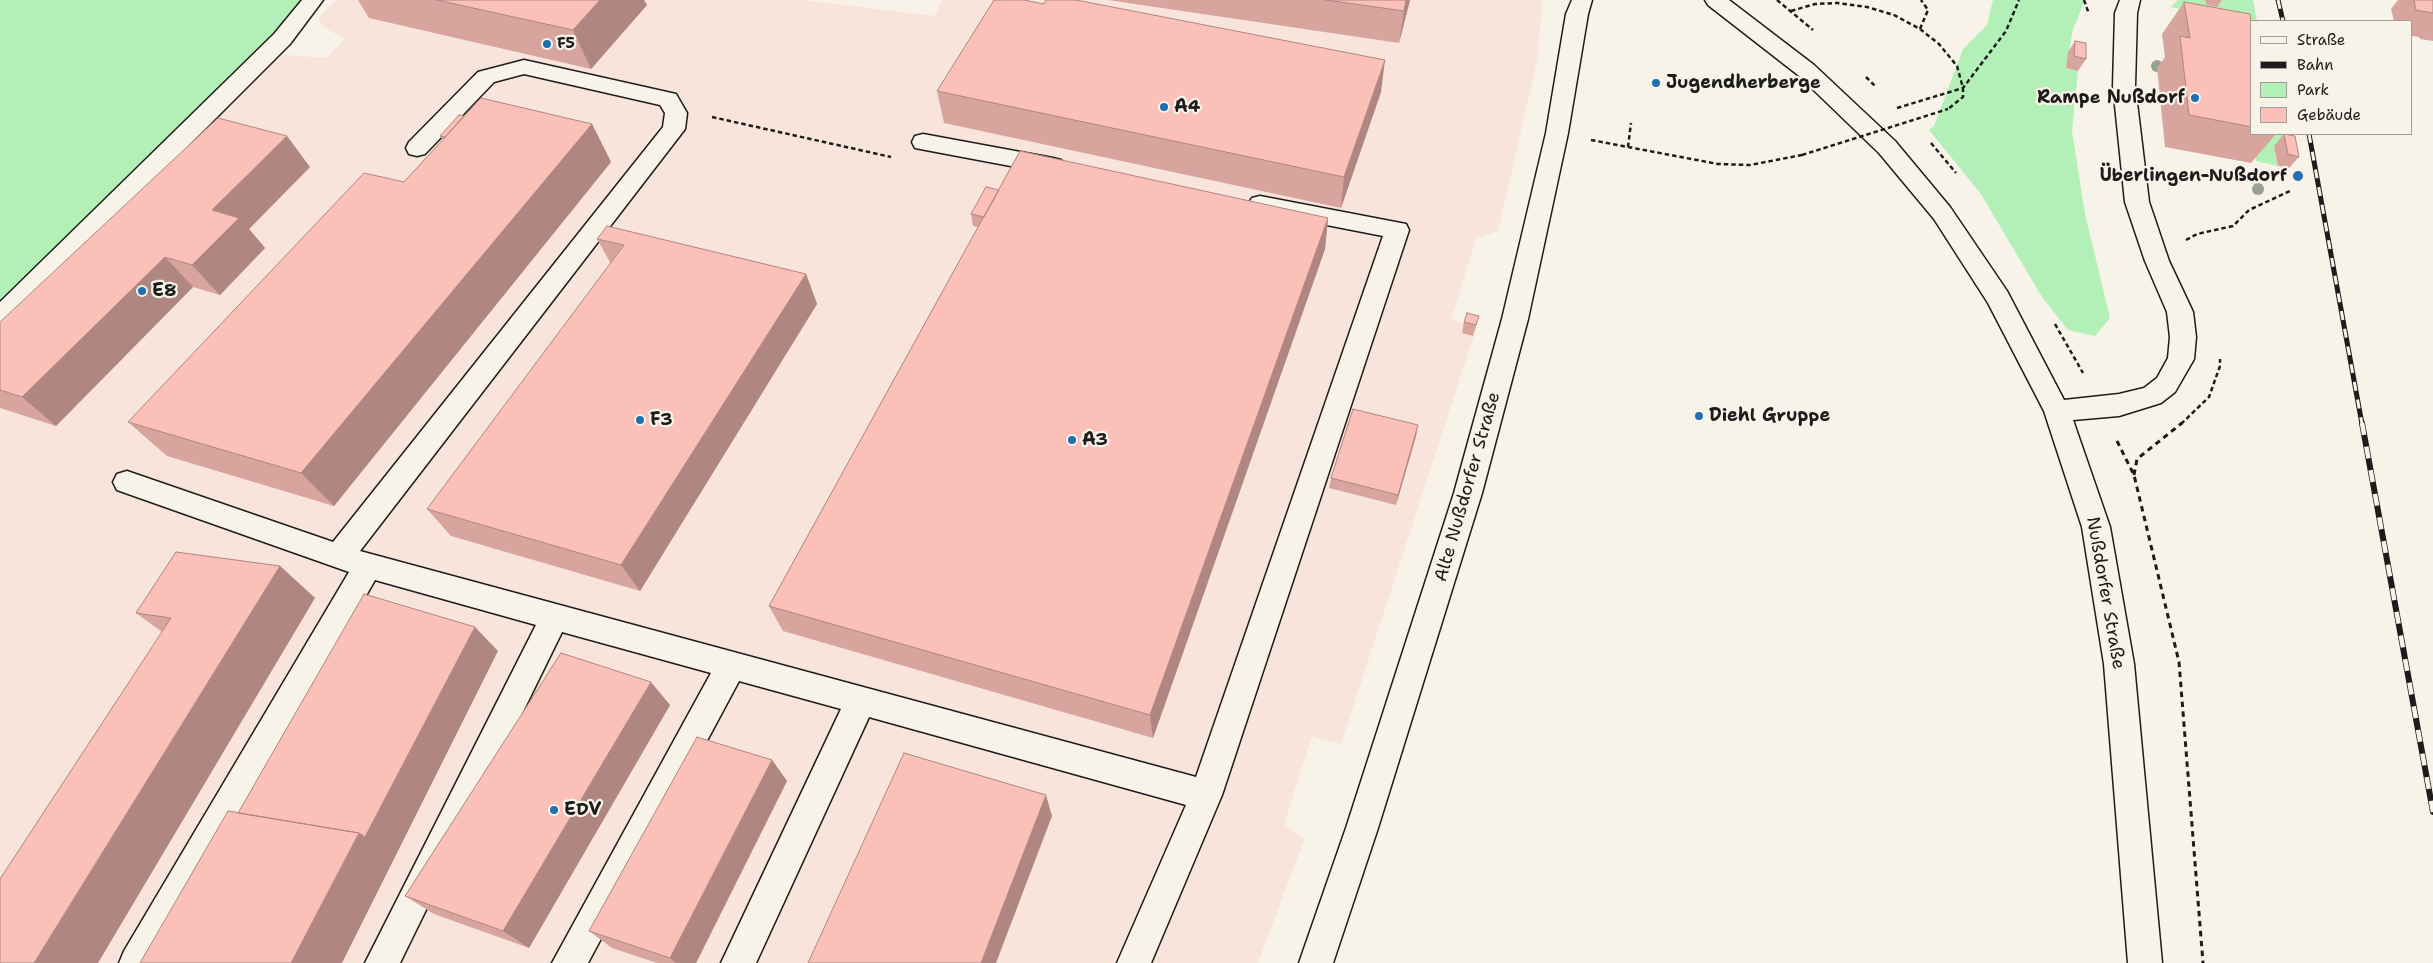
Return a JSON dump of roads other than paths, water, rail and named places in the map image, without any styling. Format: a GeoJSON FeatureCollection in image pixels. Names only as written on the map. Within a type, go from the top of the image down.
{"type":"FeatureCollection","features":[{"type":"Feature","properties":{"kind":"street"},"geometry":{"type":"LineString","coordinates":[[0,318],[282,39],[313,0]]}},
{"type":"Feature","properties":{"kind":"street","name":"Alte Nußdorfer Straße"},"geometry":{"type":"LineString","coordinates":[[1316,963],[1362,828],[1468,493],[1515,319],[1557,134],[1577,14],[1582,0]]}},
{"type":"Feature","properties":{"kind":"street","name":"Nußdorfer Straße"},"geometry":{"type":"LineString","coordinates":[[1715,0],[1806,70],[1847,108],[1887,147],[1936,205],[1998,298],[2057,412],[2096,527],[2119,664],[2145,963]]}},
{"type":"Feature","properties":{"kind":"street"},"geometry":{"type":"LineString","coordinates":[[2057,412],[2101,408],[2138,401],[2152,396],[2166,385],[2181,359],[2183,337],[2180,312],[2157,261],[2137,202],[2124,86],[2126,12],[2130,0]]}},
{"type":"Feature","properties":{"kind":"street"},"geometry":{"type":"LineString","coordinates":[[338,556],[674,129],[676,113],[668,99],[524,67],[486,77],[417,148]]}},
{"type":"Feature","properties":{"kind":"street"},"geometry":{"type":"LineString","coordinates":[[923,142],[1078,171]]}},
{"type":"Feature","properties":{"kind":"street"},"geometry":{"type":"LineString","coordinates":[[1134,963],[1206,794],[1397,230],[1232,199]]}},
{"type":"Feature","properties":{"kind":"street"},"geometry":{"type":"LineString","coordinates":[[127,482],[368,566],[1206,794]]}},
{"type":"Feature","properties":{"kind":"street"},"geometry":{"type":"LineString","coordinates":[[136,963],[368,566]]}},
{"type":"Feature","properties":{"kind":"street"},"geometry":{"type":"LineString","coordinates":[[382,963],[555,617]]}},
{"type":"Feature","properties":{"kind":"street"},"geometry":{"type":"LineString","coordinates":[[569,963],[732,665]]}},
{"type":"Feature","properties":{"kind":"street"},"geometry":{"type":"LineString","coordinates":[[738,963],[861,701]]}},
{"type":"Feature","properties":{"kind":"railway"},"geometry":{"type":"LineString","coordinates":[[2278,0],[2283,20]]}},
{"type":"Feature","properties":{"kind":"railway"},"geometry":{"type":"LineString","coordinates":[[2309,135],[2362,424]]}},
{"type":"Feature","properties":{"kind":"railway"},"geometry":{"type":"LineString","coordinates":[[2362,423],[2433,812]]}},
{"type":"Feature","properties":{"kind":"place","name":"F5"},"geometry":{"type":"Point","coordinates":[547,44]}},
{"type":"Feature","properties":{"kind":"place","name":"Jugendherberge"},"geometry":{"type":"Point","coordinates":[1656,83]}},
{"type":"Feature","properties":{"kind":"place","name":"Rampe Nußdorf"},"geometry":{"type":"Point","coordinates":[2195,98]}},
{"type":"Feature","properties":{"kind":"place","name":"A4"},"geometry":{"type":"Point","coordinates":[1164,107]}},
{"type":"Feature","properties":{"kind":"place","name":"Überlingen-Nußdorf"},"geometry":{"type":"Point","coordinates":[2298,176]}},
{"type":"Feature","properties":{"kind":"place","name":"E8"},"geometry":{"type":"Point","coordinates":[142,291]}},
{"type":"Feature","properties":{"kind":"place","name":"Diehl Gruppe"},"geometry":{"type":"Point","coordinates":[1699,416]}},
{"type":"Feature","properties":{"kind":"place","name":"F3"},"geometry":{"type":"Point","coordinates":[640,420]}},
{"type":"Feature","properties":{"kind":"place","name":"A3"},"geometry":{"type":"Point","coordinates":[1072,440]}},
{"type":"Feature","properties":{"kind":"place","name":"EDV"},"geometry":{"type":"Point","coordinates":[554,810]}}]}
